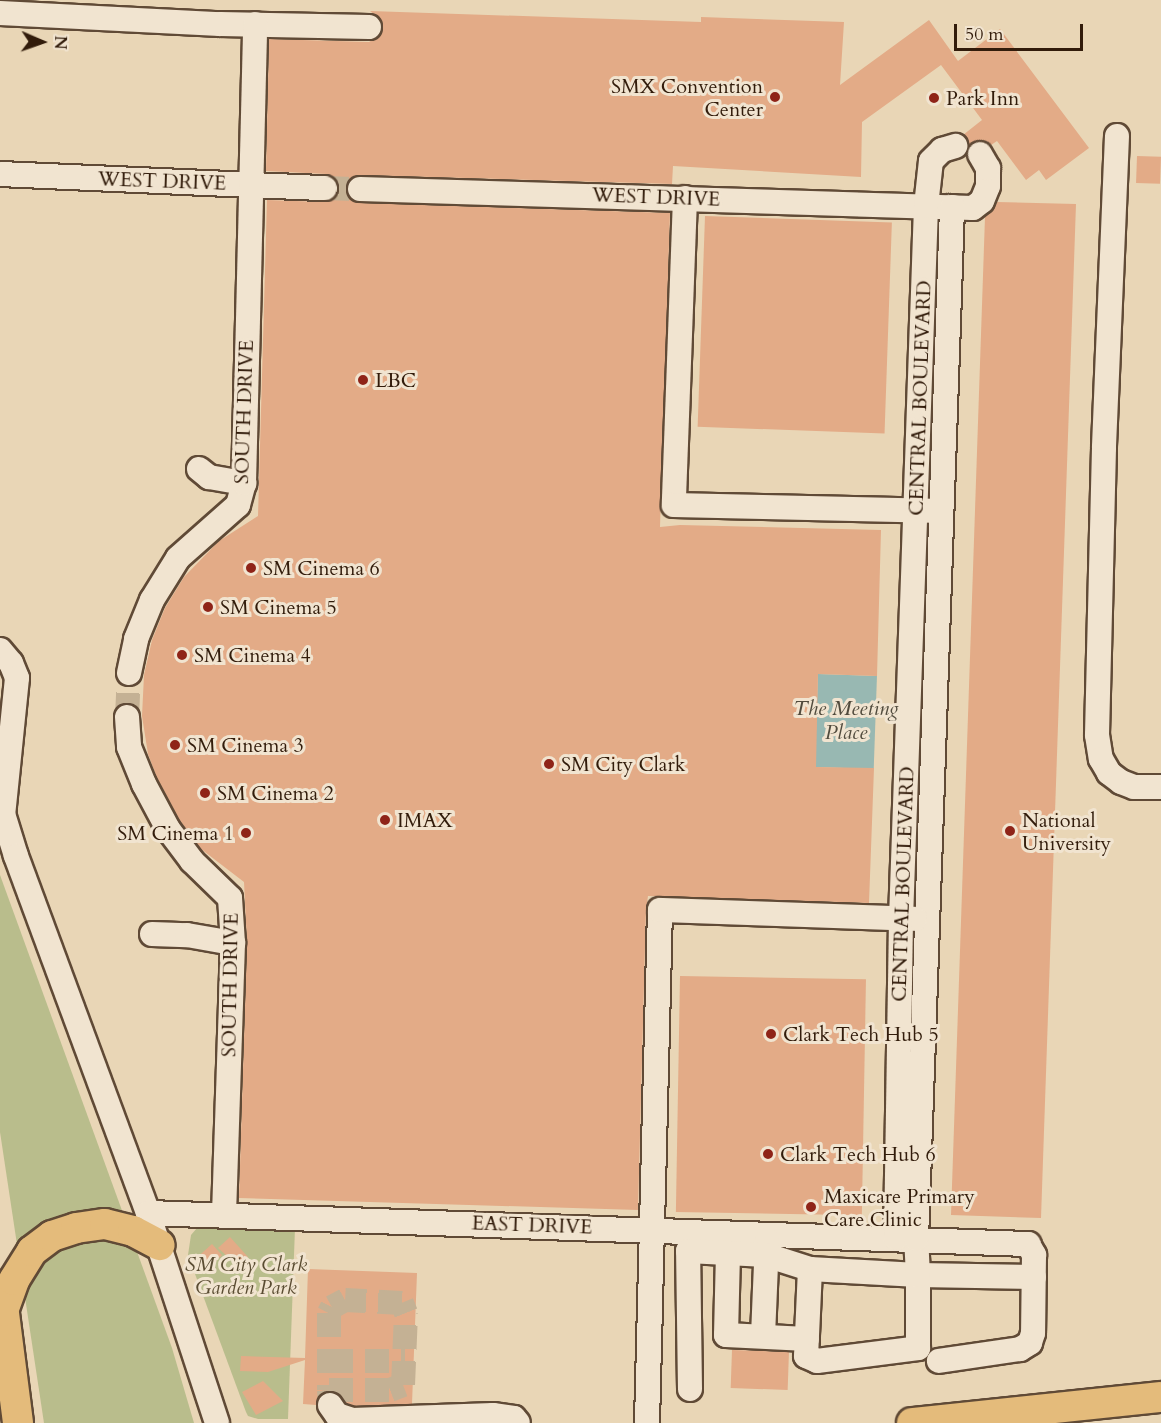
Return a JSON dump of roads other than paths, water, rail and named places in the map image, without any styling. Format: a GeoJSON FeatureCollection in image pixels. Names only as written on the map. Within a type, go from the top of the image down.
{"type":"FeatureCollection","features":[{"type":"Feature","properties":{"kind":"main road"},"geometry":{"type":"LineString","coordinates":[[18,1423],[2,1297],[32,1251],[51,1236],[76,1228],[105,1224],[133,1231],[159,1245]]}},
{"type":"Feature","properties":{"kind":"main road"},"geometry":{"type":"LineString","coordinates":[[912,1423],[1161,1397]]}},
{"type":"Feature","properties":{"kind":"street"},"geometry":{"type":"LineString","coordinates":[[0,13],[369,27]]}},
{"type":"Feature","properties":{"kind":"street","name":"SOUTH DRIVE"},"geometry":{"type":"LineString","coordinates":[[129,673],[136,639],[152,600],[178,558],[238,506],[244,483],[255,24]]}},
{"type":"Feature","properties":{"kind":"street"},"geometry":{"type":"LineString","coordinates":[[1117,136],[1104,448],[1097,735],[1101,759],[1109,773],[1121,782],[1134,787],[1161,788]]}},
{"type":"Feature","properties":{"kind":"street","name":"CENTRAL BOULEVARD"},"geometry":{"type":"LineString","coordinates":[[906,1238],[901,919],[926,206],[931,161],[942,150],[955,146]]}},
{"type":"Feature","properties":{"kind":"street","name":"WEST DRIVE"},"geometry":{"type":"LineString","coordinates":[[360,189],[527,188],[685,198],[973,208],[982,201],[988,186],[988,168],[980,154]]}},
{"type":"Feature","properties":{"kind":"street","name":"WEST DRIVE"},"geometry":{"type":"LineString","coordinates":[[0,174],[325,188]]}},
{"type":"Feature","properties":{"kind":"street"},"geometry":{"type":"LineString","coordinates":[[685,198],[674,505],[940,511]]}},
{"type":"Feature","properties":{"kind":"street","name":"CENTRAL BOULEVARD"},"geometry":{"type":"LineString","coordinates":[[906,1238],[927,919],[952,207]]}},
{"type":"Feature","properties":{"kind":"street"},"geometry":{"type":"LineString","coordinates":[[199,469],[208,477],[244,483]]}},
{"type":"Feature","properties":{"kind":"street"},"geometry":{"type":"LineString","coordinates":[[0,650],[10,663],[17,678],[2,811],[159,1245],[217,1423]]}},
{"type":"Feature","properties":{"kind":"street","name":"SOUTH DRIVE"},"geometry":{"type":"LineString","coordinates":[[127,717],[129,747],[144,784],[168,829],[192,861],[231,898],[233,943],[224,1215]]}},
{"type":"Feature","properties":{"kind":"street"},"geometry":{"type":"LineString","coordinates":[[647,1423],[660,910],[927,919]]}},
{"type":"Feature","properties":{"kind":"street"},"geometry":{"type":"LineString","coordinates":[[152,934],[187,934],[233,943]]}},
{"type":"Feature","properties":{"kind":"street","name":"EAST DRIVE"},"geometry":{"type":"LineString","coordinates":[[148,1214],[653,1229],[767,1244],[906,1238],[1028,1244],[1034,1255],[1034,1277]]}},
{"type":"Feature","properties":{"kind":"street"},"geometry":{"type":"LineString","coordinates":[[810,1269],[807,1356],[812,1361],[914,1351],[918,1348],[920,1340],[918,1275],[906,1238]]}},
{"type":"Feature","properties":{"kind":"street"},"geometry":{"type":"LineString","coordinates":[[763,1336],[767,1244]]}},
{"type":"Feature","properties":{"kind":"street"},"geometry":{"type":"LineString","coordinates":[[690,1389],[688,1251],[728,1253],[767,1244],[810,1269],[918,1275],[1034,1277],[1033,1333],[1030,1343],[1020,1349],[939,1361]]}},
{"type":"Feature","properties":{"kind":"street"},"geometry":{"type":"LineString","coordinates":[[728,1253],[726,1335],[807,1339]]}},
{"type":"Feature","properties":{"kind":"street"},"geometry":{"type":"LineString","coordinates":[[330,1405],[337,1415],[352,1420],[419,1410],[504,1415],[514,1418],[518,1423]]}},
{"type":"Feature","properties":{"kind":"water","name":"The Meeting Place"},"geometry":{"type":"Polygon","coordinates":[[[818,674],[877,676],[874,769],[815,767],[818,674]]]}},
{"type":"Feature","properties":{"kind":"tunnel"},"geometry":{"type":"LineString","coordinates":[[325,188],[360,189]]}},
{"type":"Feature","properties":{"kind":"tunnel"},"geometry":{"type":"LineString","coordinates":[[127,717],[129,673]]}},
{"type":"Feature","properties":{"kind":"tunnel"},"geometry":{"type":"LineString","coordinates":[[329,1390],[390,1390],[403,1385],[406,1313],[402,1303],[345,1300],[332,1307],[329,1313],[329,1390],[330,1405]]}},
{"type":"Feature","properties":{"kind":"tunnel"},"geometry":{"type":"LineString","coordinates":[[329,1361],[405,1361]]}},
{"type":"Feature","properties":{"kind":"place","name":"SMX Convention Center"},"geometry":{"type":"Point","coordinates":[775,97]}},
{"type":"Feature","properties":{"kind":"place","name":"Park Inn"},"geometry":{"type":"Point","coordinates":[934,98]}},
{"type":"Feature","properties":{"kind":"place","name":"LBC"},"geometry":{"type":"Point","coordinates":[363,380]}},
{"type":"Feature","properties":{"kind":"place","name":"SM Cinema 6"},"geometry":{"type":"Point","coordinates":[251,568]}},
{"type":"Feature","properties":{"kind":"place","name":"SM Cinema 5"},"geometry":{"type":"Point","coordinates":[208,607]}},
{"type":"Feature","properties":{"kind":"place","name":"SM Cinema 4"},"geometry":{"type":"Point","coordinates":[182,655]}},
{"type":"Feature","properties":{"kind":"place","name":"SM Cinema 3"},"geometry":{"type":"Point","coordinates":[175,745]}},
{"type":"Feature","properties":{"kind":"place","name":"SM City Clark"},"geometry":{"type":"Point","coordinates":[549,764]}},
{"type":"Feature","properties":{"kind":"place","name":"SM Cinema 2"},"geometry":{"type":"Point","coordinates":[205,793]}},
{"type":"Feature","properties":{"kind":"place","name":"IMAX"},"geometry":{"type":"Point","coordinates":[385,820]}},
{"type":"Feature","properties":{"kind":"place","name":"National University"},"geometry":{"type":"Point","coordinates":[1010,831]}},
{"type":"Feature","properties":{"kind":"place","name":"SM Cinema 1"},"geometry":{"type":"Point","coordinates":[246,833]}},
{"type":"Feature","properties":{"kind":"place","name":"Clark Tech Hub 5"},"geometry":{"type":"Point","coordinates":[771,1034]}},
{"type":"Feature","properties":{"kind":"place","name":"Clark Tech Hub 6"},"geometry":{"type":"Point","coordinates":[768,1154]}},
{"type":"Feature","properties":{"kind":"place","name":"Maxicare Primary Care Clinic"},"geometry":{"type":"Point","coordinates":[811,1207]}},
{"type":"Feature","properties":{"kind":"park label","name":"SM City Clark Garden Park"},"geometry":{"type":"Point","coordinates":[246,1276]}}]}
